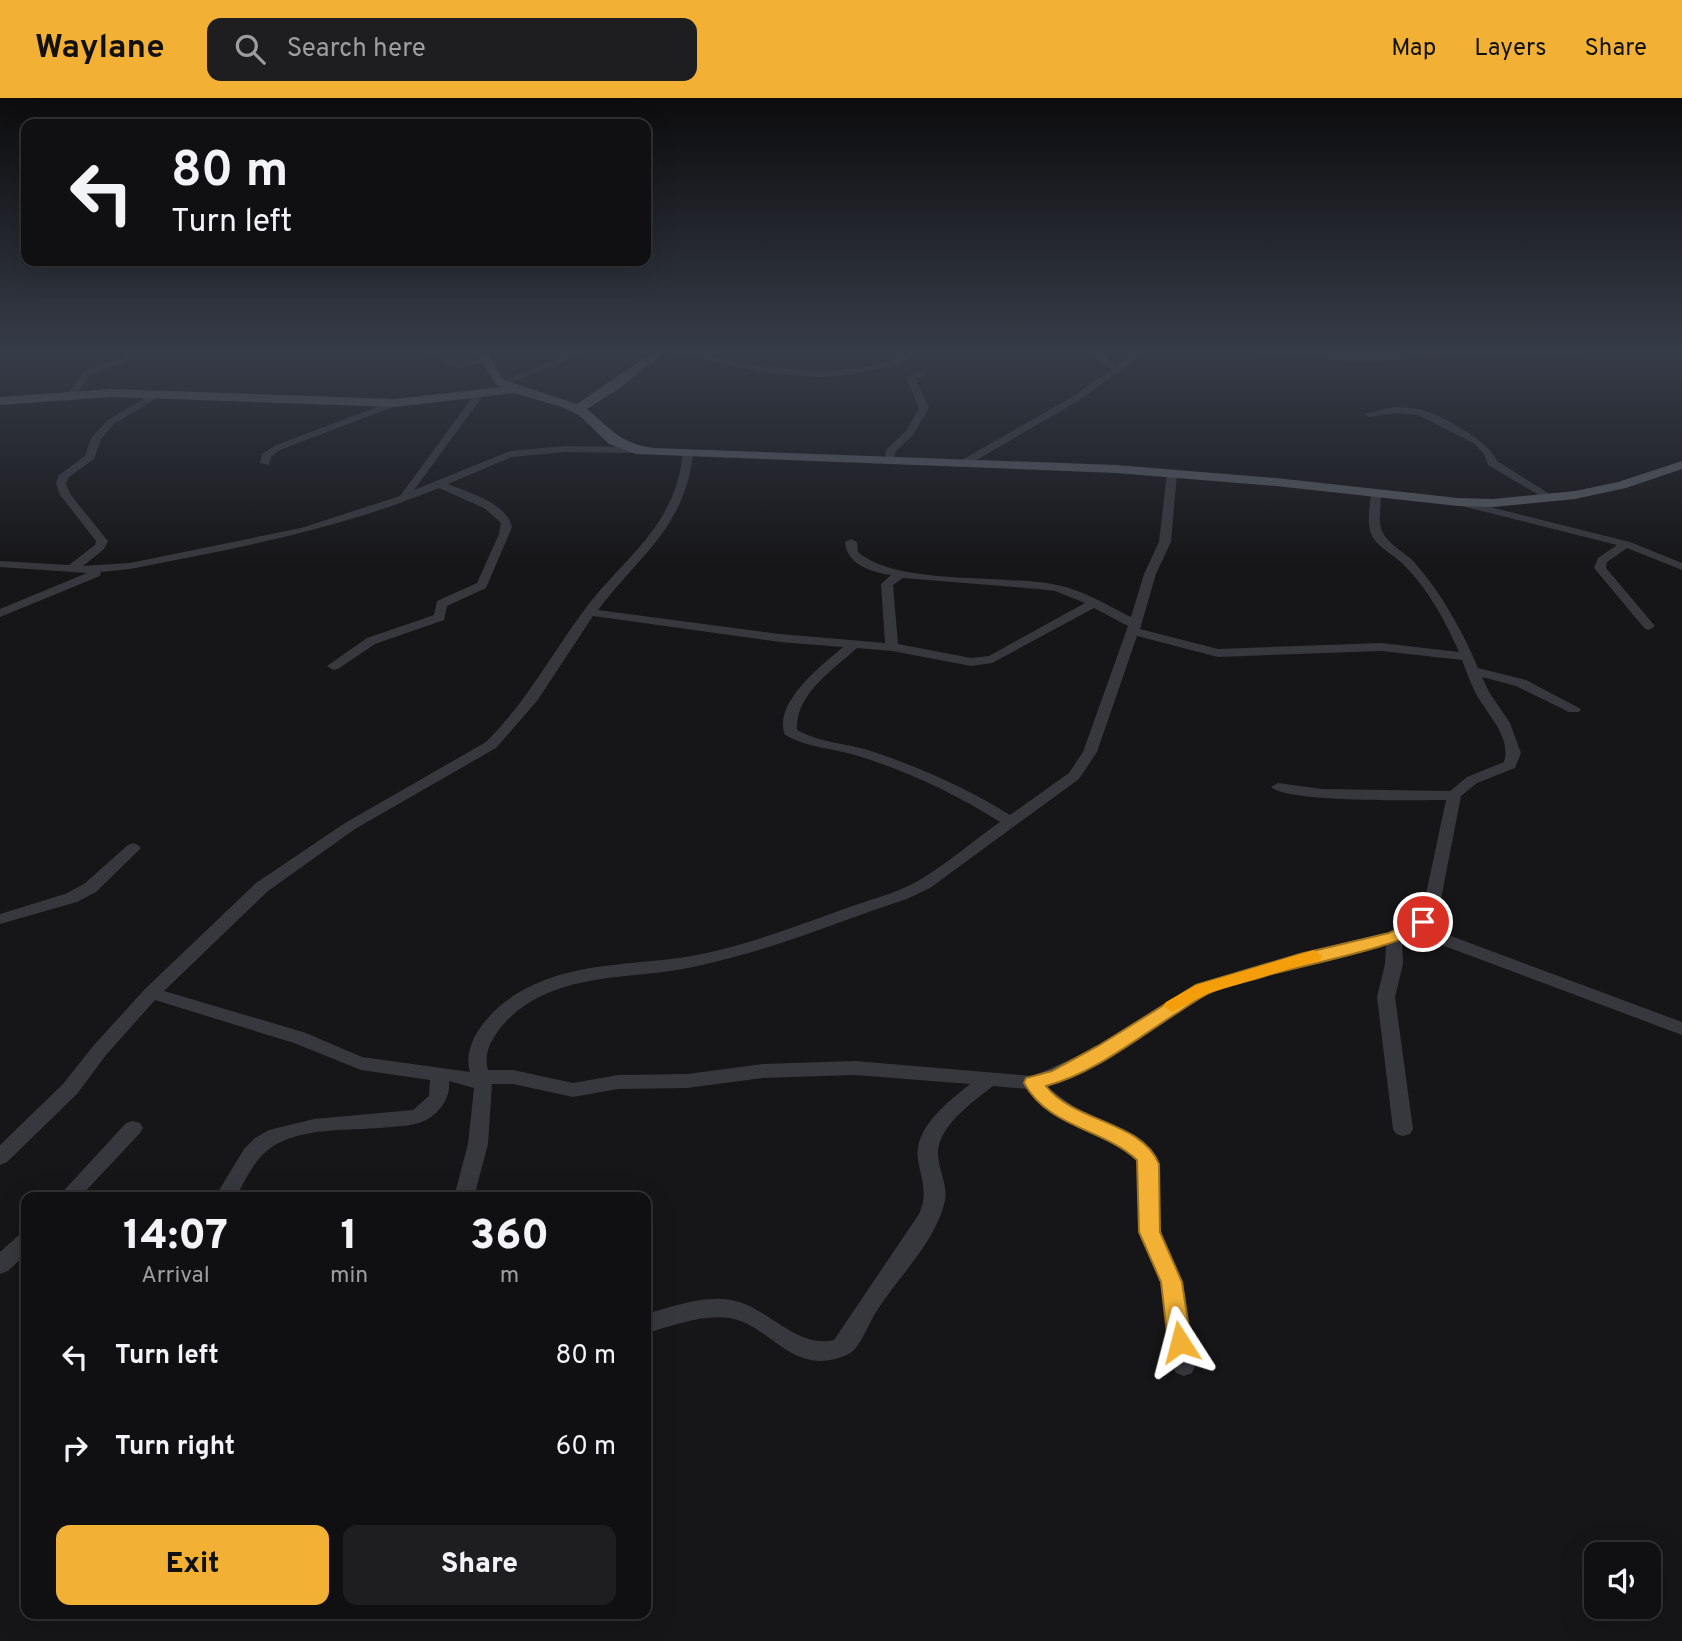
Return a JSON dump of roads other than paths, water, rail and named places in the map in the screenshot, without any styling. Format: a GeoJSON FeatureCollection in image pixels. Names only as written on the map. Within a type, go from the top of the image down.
{"type":"FeatureCollection","features":[{"type":"Feature","properties":{"kind":"main road"},"geometry":{"type":"LineString","coordinates":[[595,422],[614,441],[636,450],[1172,473],[1458,502],[1493,503],[1551,498],[1621,485],[1682,465]]}},
{"type":"Feature","properties":{"kind":"street"},"geometry":{"type":"LineString","coordinates":[[72,569],[100,547],[102,541],[65,495],[61,483],[64,475],[90,457],[96,438],[111,422]]}},
{"type":"Feature","properties":{"kind":"street"},"geometry":{"type":"LineString","coordinates":[[265,463],[266,456],[276,448],[345,422]]}},
{"type":"Feature","properties":{"kind":"street"},"geometry":{"type":"LineString","coordinates":[[421,487],[462,422]]}},
{"type":"Feature","properties":{"kind":"street"},"geometry":{"type":"LineString","coordinates":[[889,460],[891,450],[910,433],[916,422]]}},
{"type":"Feature","properties":{"kind":"street"},"geometry":{"type":"LineString","coordinates":[[964,463],[1035,422]]}},
{"type":"Feature","properties":{"kind":"street"},"geometry":{"type":"LineString","coordinates":[[1441,422],[1478,442],[1489,453],[1492,463],[1551,498]]}},
{"type":"Feature","properties":{"kind":"street"},"geometry":{"type":"LineString","coordinates":[[0,564],[108,569],[303,531],[397,501],[421,487],[439,484],[510,454],[565,449],[636,450]]}},
{"type":"Feature","properties":{"kind":"street"},"geometry":{"type":"LineString","coordinates":[[0,1157],[70,1089],[100,1050],[151,993],[233,913],[296,861],[401,795],[491,745],[530,705],[589,612],[651,543],[669,517],[686,478],[688,454]]}},
{"type":"Feature","properties":{"kind":"street"},"geometry":{"type":"LineString","coordinates":[[442,1073],[462,1065],[513,1005],[536,990],[601,973],[659,968],[753,947],[901,895],[924,884],[1074,776],[1090,752],[1150,574],[1165,542],[1172,473]]}},
{"type":"Feature","properties":{"kind":"street"},"geometry":{"type":"LineString","coordinates":[[333,666],[371,642],[440,617],[441,604],[482,585],[486,568],[495,555],[507,526],[505,519],[491,507],[439,484]]}},
{"type":"Feature","properties":{"kind":"street"},"geometry":{"type":"LineString","coordinates":[[151,993],[300,1038],[367,1064],[482,1080],[513,1077],[573,1090],[618,1082],[687,1081],[763,1071],[813,1069],[896,1070],[1033,1083],[1058,1076],[1104,1051],[1203,989],[1415,929],[1429,912],[1454,796],[1468,780],[1501,769],[1513,760],[1514,753],[1503,723],[1482,692],[1472,664],[1429,588],[1409,563],[1378,536],[1374,522],[1376,494]]}},
{"type":"Feature","properties":{"kind":"street"},"geometry":{"type":"LineString","coordinates":[[1458,502],[1626,544],[1682,567]]}},
{"type":"Feature","properties":{"kind":"street"},"geometry":{"type":"LineString","coordinates":[[851,542],[852,552],[857,558],[874,566],[902,573],[992,584],[1045,586],[1067,592],[1134,627],[1219,653],[1381,647],[1472,664],[1521,682],[1574,709]]}},
{"type":"Feature","properties":{"kind":"street"},"geometry":{"type":"LineString","coordinates":[[1626,544],[1602,560],[1600,568],[1649,626]]}},
{"type":"Feature","properties":{"kind":"street"},"geometry":{"type":"LineString","coordinates":[[0,613],[108,569]]}},
{"type":"Feature","properties":{"kind":"street"},"geometry":{"type":"LineString","coordinates":[[892,647],[887,584],[902,573]]}},
{"type":"Feature","properties":{"kind":"street"},"geometry":{"type":"LineString","coordinates":[[589,612],[780,638],[892,647],[942,658],[984,662],[1092,604]]}},
{"type":"Feature","properties":{"kind":"street"},"geometry":{"type":"LineString","coordinates":[[855,643],[799,696],[789,723],[790,732],[806,739],[864,754],[905,770],[987,807],[1011,822]]}},
{"type":"Feature","properties":{"kind":"street"},"geometry":{"type":"LineString","coordinates":[[1278,787],[1322,793],[1454,796]]}},
{"type":"Feature","properties":{"kind":"street"},"geometry":{"type":"LineString","coordinates":[[0,919],[60,902],[90,888],[133,848]]}},
{"type":"Feature","properties":{"kind":"street"},"geometry":{"type":"LineString","coordinates":[[1415,929],[1682,1029]]}},
{"type":"Feature","properties":{"kind":"street"},"geometry":{"type":"LineString","coordinates":[[1394,937],[1394,964],[1386,998],[1403,1129]]}},
{"type":"Feature","properties":{"kind":"street"},"geometry":{"type":"LineString","coordinates":[[466,1192],[478,1152],[482,1080],[476,1062],[480,1047]]}},
{"type":"Feature","properties":{"kind":"street"},"geometry":{"type":"LineString","coordinates":[[228,1192],[246,1161],[270,1138],[296,1130],[418,1115],[427,1111],[438,1098],[442,1073]]}},
{"type":"Feature","properties":{"kind":"street"},"geometry":{"type":"LineString","coordinates":[[651,1322],[703,1311],[728,1309],[741,1312],[783,1338],[810,1350],[840,1349],[848,1342],[873,1297],[927,1219],[936,1188],[928,1165],[927,1148],[932,1136],[947,1114],[988,1080]]}},
{"type":"Feature","properties":{"kind":"street"},"geometry":{"type":"LineString","coordinates":[[1033,1083],[1043,1096],[1058,1108],[1090,1126],[1131,1142],[1145,1155],[1149,1164],[1149,1232],[1172,1282],[1184,1367]]}},
{"type":"Feature","properties":{"kind":"street"},"geometry":{"type":"LineString","coordinates":[[73,1192],[133,1128]]}},
{"type":"Feature","properties":{"kind":"street"},"geometry":{"type":"LineString","coordinates":[[0,1265],[21,1246]]}}]}
